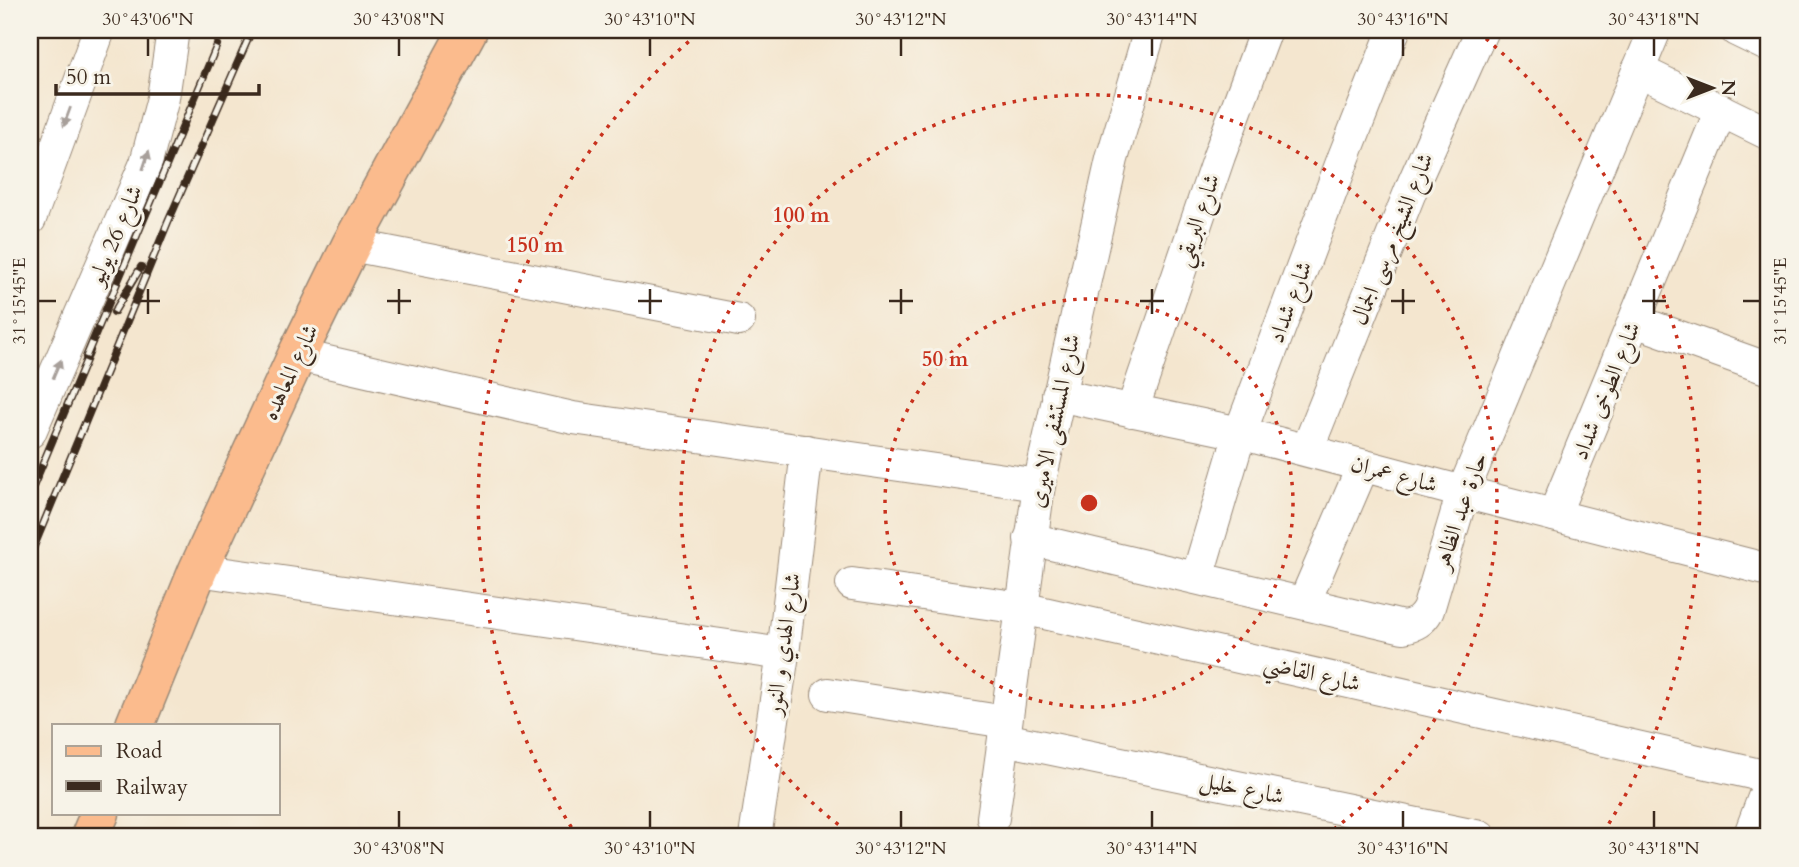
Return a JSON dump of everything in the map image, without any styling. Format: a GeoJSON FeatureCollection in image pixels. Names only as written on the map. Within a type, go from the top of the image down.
{"type":"FeatureCollection","features":[{"type":"Feature","properties":{"kind":"main road","name":"شارع المعاهده"},"geometry":{"type":"LineString","coordinates":[[135,724],[198,570],[298,355],[351,245],[468,30]]}},
{"type":"Feature","properties":{"kind":"main road"},"geometry":{"type":"LineString","coordinates":[[90,837],[100,814]]}},
{"type":"Feature","properties":{"kind":"street"},"geometry":{"type":"LineString","coordinates":[[33,202],[99,30]]}},
{"type":"Feature","properties":{"kind":"street","name":"شارع 26 يوليو"},"geometry":{"type":"LineString","coordinates":[[30,432],[146,163],[163,98],[173,30]]}},
{"type":"Feature","properties":{"kind":"street","name":"شارع المستشفى الاميرى"},"geometry":{"type":"LineString","coordinates":[[993,818],[1039,485],[1112,159],[1150,30]]}},
{"type":"Feature","properties":{"kind":"street","name":"شارع البريقي"},"geometry":{"type":"LineString","coordinates":[[1132,411],[1219,156],[1266,30]]}},
{"type":"Feature","properties":{"kind":"street","name":"شارع شداد"},"geometry":{"type":"LineString","coordinates":[[1197,578],[1240,433],[1394,30]]}},
{"type":"Feature","properties":{"kind":"street","name":"شارع الشيخ مرسى الجمال"},"geometry":{"type":"LineString","coordinates":[[1307,450],[1414,182],[1482,30]]}},
{"type":"Feature","properties":{"kind":"street","name":"حارة عبد الظاهر"},"geometry":{"type":"LineString","coordinates":[[1030,539],[1403,626],[1418,622],[1428,610],[1463,492],[1655,30]]}},
{"type":"Feature","properties":{"kind":"street"},"geometry":{"type":"LineString","coordinates":[[1736,30],[1769,46]]}},
{"type":"Feature","properties":{"kind":"street"},"geometry":{"type":"LineString","coordinates":[[1638,69],[1769,134]]}},
{"type":"Feature","properties":{"kind":"street","name":"شارع الطوخى شداد"},"geometry":{"type":"LineString","coordinates":[[1555,515],[1721,110]]}},
{"type":"Feature","properties":{"kind":"street"},"geometry":{"type":"LineString","coordinates":[[351,245],[739,320]]}},
{"type":"Feature","properties":{"kind":"street"},"geometry":{"type":"LineString","coordinates":[[1635,321],[1769,369]]}},
{"type":"Feature","properties":{"kind":"street"},"geometry":{"type":"LineString","coordinates":[[298,355],[573,418],[1039,485]]}},
{"type":"Feature","properties":{"kind":"street","name":"شارع عمران"},"geometry":{"type":"LineString","coordinates":[[1058,395],[1240,433],[1769,570]]}},
{"type":"Feature","properties":{"kind":"street","name":"شارع الهدي و النور"},"geometry":{"type":"LineString","coordinates":[[755,837],[783,654],[807,451]]}},
{"type":"Feature","properties":{"kind":"street"},"geometry":{"type":"LineString","coordinates":[[1304,603],[1363,466]]}},
{"type":"Feature","properties":{"kind":"street"},"geometry":{"type":"LineString","coordinates":[[198,570],[783,654]]}},
{"type":"Feature","properties":{"kind":"street","name":"شارع القاضي"},"geometry":{"type":"LineString","coordinates":[[852,584],[1022,608],[1769,777]]}},
{"type":"Feature","properties":{"kind":"street","name":"شارع خليل"},"geometry":{"type":"LineString","coordinates":[[828,694],[1005,730],[1480,837]]}},
{"type":"Feature","properties":{"kind":"street"},"geometry":{"type":"LineString","coordinates":[[1749,837],[1769,784]]}},
{"type":"Feature","properties":{"kind":"railway"},"geometry":{"type":"LineString","coordinates":[[30,556],[168,222],[252,30]]}},
{"type":"Feature","properties":{"kind":"railway"},"geometry":{"type":"LineString","coordinates":[[86,357],[217,45]]}},
{"type":"Feature","properties":{"kind":"railway"},"geometry":{"type":"LineString","coordinates":[[114,312],[141,267]]}},
{"type":"Feature","properties":{"kind":"railway"},"geometry":{"type":"LineString","coordinates":[[30,494],[90,351]]}}]}
